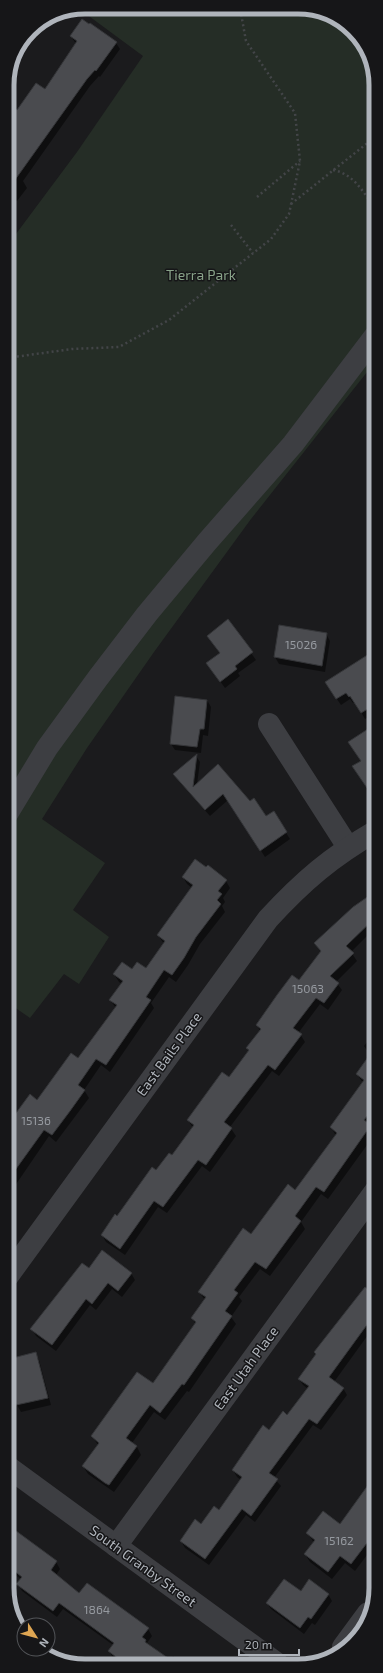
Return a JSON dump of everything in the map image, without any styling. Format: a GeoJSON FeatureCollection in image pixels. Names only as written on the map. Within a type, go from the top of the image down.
{"type":"FeatureCollection","features":[{"type":"Feature","properties":{"kind":"street"},"geometry":{"type":"LineString","coordinates":[[14,802],[47,748],[147,614],[202,548],[293,444],[369,344]]}},
{"type":"Feature","properties":{"kind":"street"},"geometry":{"type":"LineString","coordinates":[[269,724],[348,847]]}},
{"type":"Feature","properties":{"kind":"street","name":"East Bails Place"},"geometry":{"type":"LineString","coordinates":[[14,1268],[268,919],[292,892],[319,868],[348,847],[369,835]]}},
{"type":"Feature","properties":{"kind":"street","name":"East Utah Place"},"geometry":{"type":"LineString","coordinates":[[116,1546],[369,1200]]}},
{"type":"Feature","properties":{"kind":"street","name":"South Granby Street"},"geometry":{"type":"LineString","coordinates":[[14,1471],[271,1659]]}},
{"type":"Feature","properties":{"kind":"path"},"geometry":{"type":"LineString","coordinates":[[14,357],[72,349],[119,347],[169,320],[271,239],[289,214],[300,161],[295,113],[246,41],[241,14]]}},
{"type":"Feature","properties":{"kind":"path"},"geometry":{"type":"LineString","coordinates":[[291,204],[369,142]]}},
{"type":"Feature","properties":{"kind":"path"},"geometry":{"type":"LineString","coordinates":[[257,197],[300,161]]}},
{"type":"Feature","properties":{"kind":"path"},"geometry":{"type":"LineString","coordinates":[[332,170],[344,172],[354,181],[369,200]]}},
{"type":"Feature","properties":{"kind":"path"},"geometry":{"type":"LineString","coordinates":[[231,225],[253,253]]}},
{"type":"Feature","properties":{"kind":"green space","name":"Tierra Park"},"geometry":{"type":"Polygon","coordinates":[[[86,14],[312,15],[325,19],[334,24],[348,35],[357,46],[367,67],[369,85],[369,370],[251,519],[154,652],[87,748],[42,819],[105,863],[73,910],[109,937],[79,984],[64,974],[30,1018],[14,1007],[14,237],[77,152],[143,56],[86,14]]]}},
{"type":"Feature","properties":{"kind":"building"},"geometry":{"type":"Polygon","coordinates":[[[82,19],[117,42],[96,71],[95,70],[87,79],[14,181],[14,108],[17,110],[36,83],[45,89],[77,41],[70,36],[82,19]]]}},
{"type":"Feature","properties":{"kind":"building"},"geometry":{"type":"Polygon","coordinates":[[[228,619],[253,652],[235,666],[237,669],[220,682],[206,663],[220,653],[207,636],[228,619]]]}},
{"type":"Feature","properties":{"kind":"building"},"geometry":{"type":"Polygon","coordinates":[[[279,625],[327,633],[322,666],[274,657],[279,625]]]}},
{"type":"Feature","properties":{"kind":"building"},"geometry":{"type":"Polygon","coordinates":[[[369,654],[369,708],[361,713],[350,696],[349,697],[346,693],[336,699],[325,682],[369,654]]]}},
{"type":"Feature","properties":{"kind":"building"},"geometry":{"type":"Polygon","coordinates":[[[175,696],[207,700],[204,729],[200,729],[197,747],[170,744],[175,696]]]}},
{"type":"Feature","properties":{"kind":"building"},"geometry":{"type":"Polygon","coordinates":[[[368,729],[369,730],[369,791],[352,766],[361,761],[348,742],[368,729]]]}},
{"type":"Feature","properties":{"kind":"building"},"geometry":{"type":"Polygon","coordinates":[[[197,754],[193,787],[218,764],[250,801],[254,798],[266,816],[274,811],[287,832],[260,851],[223,794],[205,810],[173,774],[197,754]]]}},
{"type":"Feature","properties":{"kind":"building"},"geometry":{"type":"Polygon","coordinates":[[[195,859],[206,867],[208,865],[227,880],[218,891],[222,894],[217,900],[221,904],[196,937],[172,975],[164,970],[146,997],[151,1000],[106,1065],[96,1059],[78,1085],[85,1090],[52,1135],[44,1130],[14,1172],[14,1116],[30,1094],[37,1100],[71,1053],[78,1058],[117,1005],[109,1000],[123,981],[113,974],[122,962],[132,969],[137,962],[146,968],[165,941],[157,935],[193,885],[182,877],[195,859]]]}},
{"type":"Feature","properties":{"kind":"building"},"geometry":{"type":"Polygon","coordinates":[[[369,896],[369,924],[346,946],[354,953],[330,976],[339,983],[324,1003],[316,998],[293,1028],[302,1034],[275,1070],[268,1065],[224,1122],[232,1128],[206,1165],[198,1160],[163,1207],[154,1201],[120,1249],[101,1235],[115,1214],[117,1216],[152,1167],[156,1170],[169,1153],[172,1155],[194,1125],[187,1120],[222,1072],[229,1077],[249,1050],[246,1048],[261,1029],[256,1025],[277,995],[292,975],[299,980],[321,951],[314,943],[353,907],[369,896]]]}},
{"type":"Feature","properties":{"kind":"building"},"geometry":{"type":"Polygon","coordinates":[[[369,1056],[369,1114],[364,1120],[369,1124],[369,1128],[324,1192],[316,1187],[295,1216],[301,1221],[266,1269],[255,1262],[234,1290],[238,1293],[225,1311],[232,1316],[184,1385],[182,1384],[160,1413],[150,1405],[126,1438],[137,1446],[109,1485],[105,1483],[82,1466],[99,1443],[91,1436],[137,1372],[153,1383],[196,1322],[191,1318],[206,1297],[198,1292],[243,1228],[251,1234],[288,1184],[295,1190],[337,1133],[330,1127],[364,1080],[356,1074],[369,1056]]]}},
{"type":"Feature","properties":{"kind":"building"},"geometry":{"type":"Polygon","coordinates":[[[102,1250],[132,1273],[118,1291],[108,1283],[92,1304],[86,1299],[52,1345],[30,1329],[82,1263],[89,1268],[102,1250]]]}},
{"type":"Feature","properties":{"kind":"building"},"geometry":{"type":"Polygon","coordinates":[[[365,1287],[369,1290],[369,1322],[329,1377],[344,1388],[317,1424],[309,1419],[269,1473],[278,1479],[251,1516],[242,1509],[205,1559],[180,1541],[195,1519],[201,1524],[214,1506],[219,1510],[242,1477],[232,1470],[263,1425],[269,1430],[283,1411],[287,1415],[309,1386],[298,1379],[316,1354],[314,1352],[365,1287]]]}},
{"type":"Feature","properties":{"kind":"building"},"geometry":{"type":"Polygon","coordinates":[[[36,1352],[48,1398],[16,1405],[14,1397],[14,1358],[36,1352]]]}},
{"type":"Feature","properties":{"kind":"building"},"geometry":{"type":"Polygon","coordinates":[[[369,1484],[369,1540],[351,1564],[340,1556],[328,1572],[304,1554],[315,1540],[306,1533],[323,1511],[340,1524],[369,1484]]]}},
{"type":"Feature","properties":{"kind":"building"},"geometry":{"type":"Polygon","coordinates":[[[14,1529],[57,1561],[51,1570],[79,1593],[87,1583],[149,1628],[142,1637],[146,1640],[145,1642],[169,1659],[119,1659],[108,1651],[114,1643],[59,1603],[53,1611],[16,1584],[22,1577],[14,1571],[14,1529]]]}},
{"type":"Feature","properties":{"kind":"building"},"geometry":{"type":"Polygon","coordinates":[[[284,1579],[301,1591],[309,1579],[329,1594],[311,1619],[308,1617],[300,1628],[266,1603],[284,1579]]]}}]}
